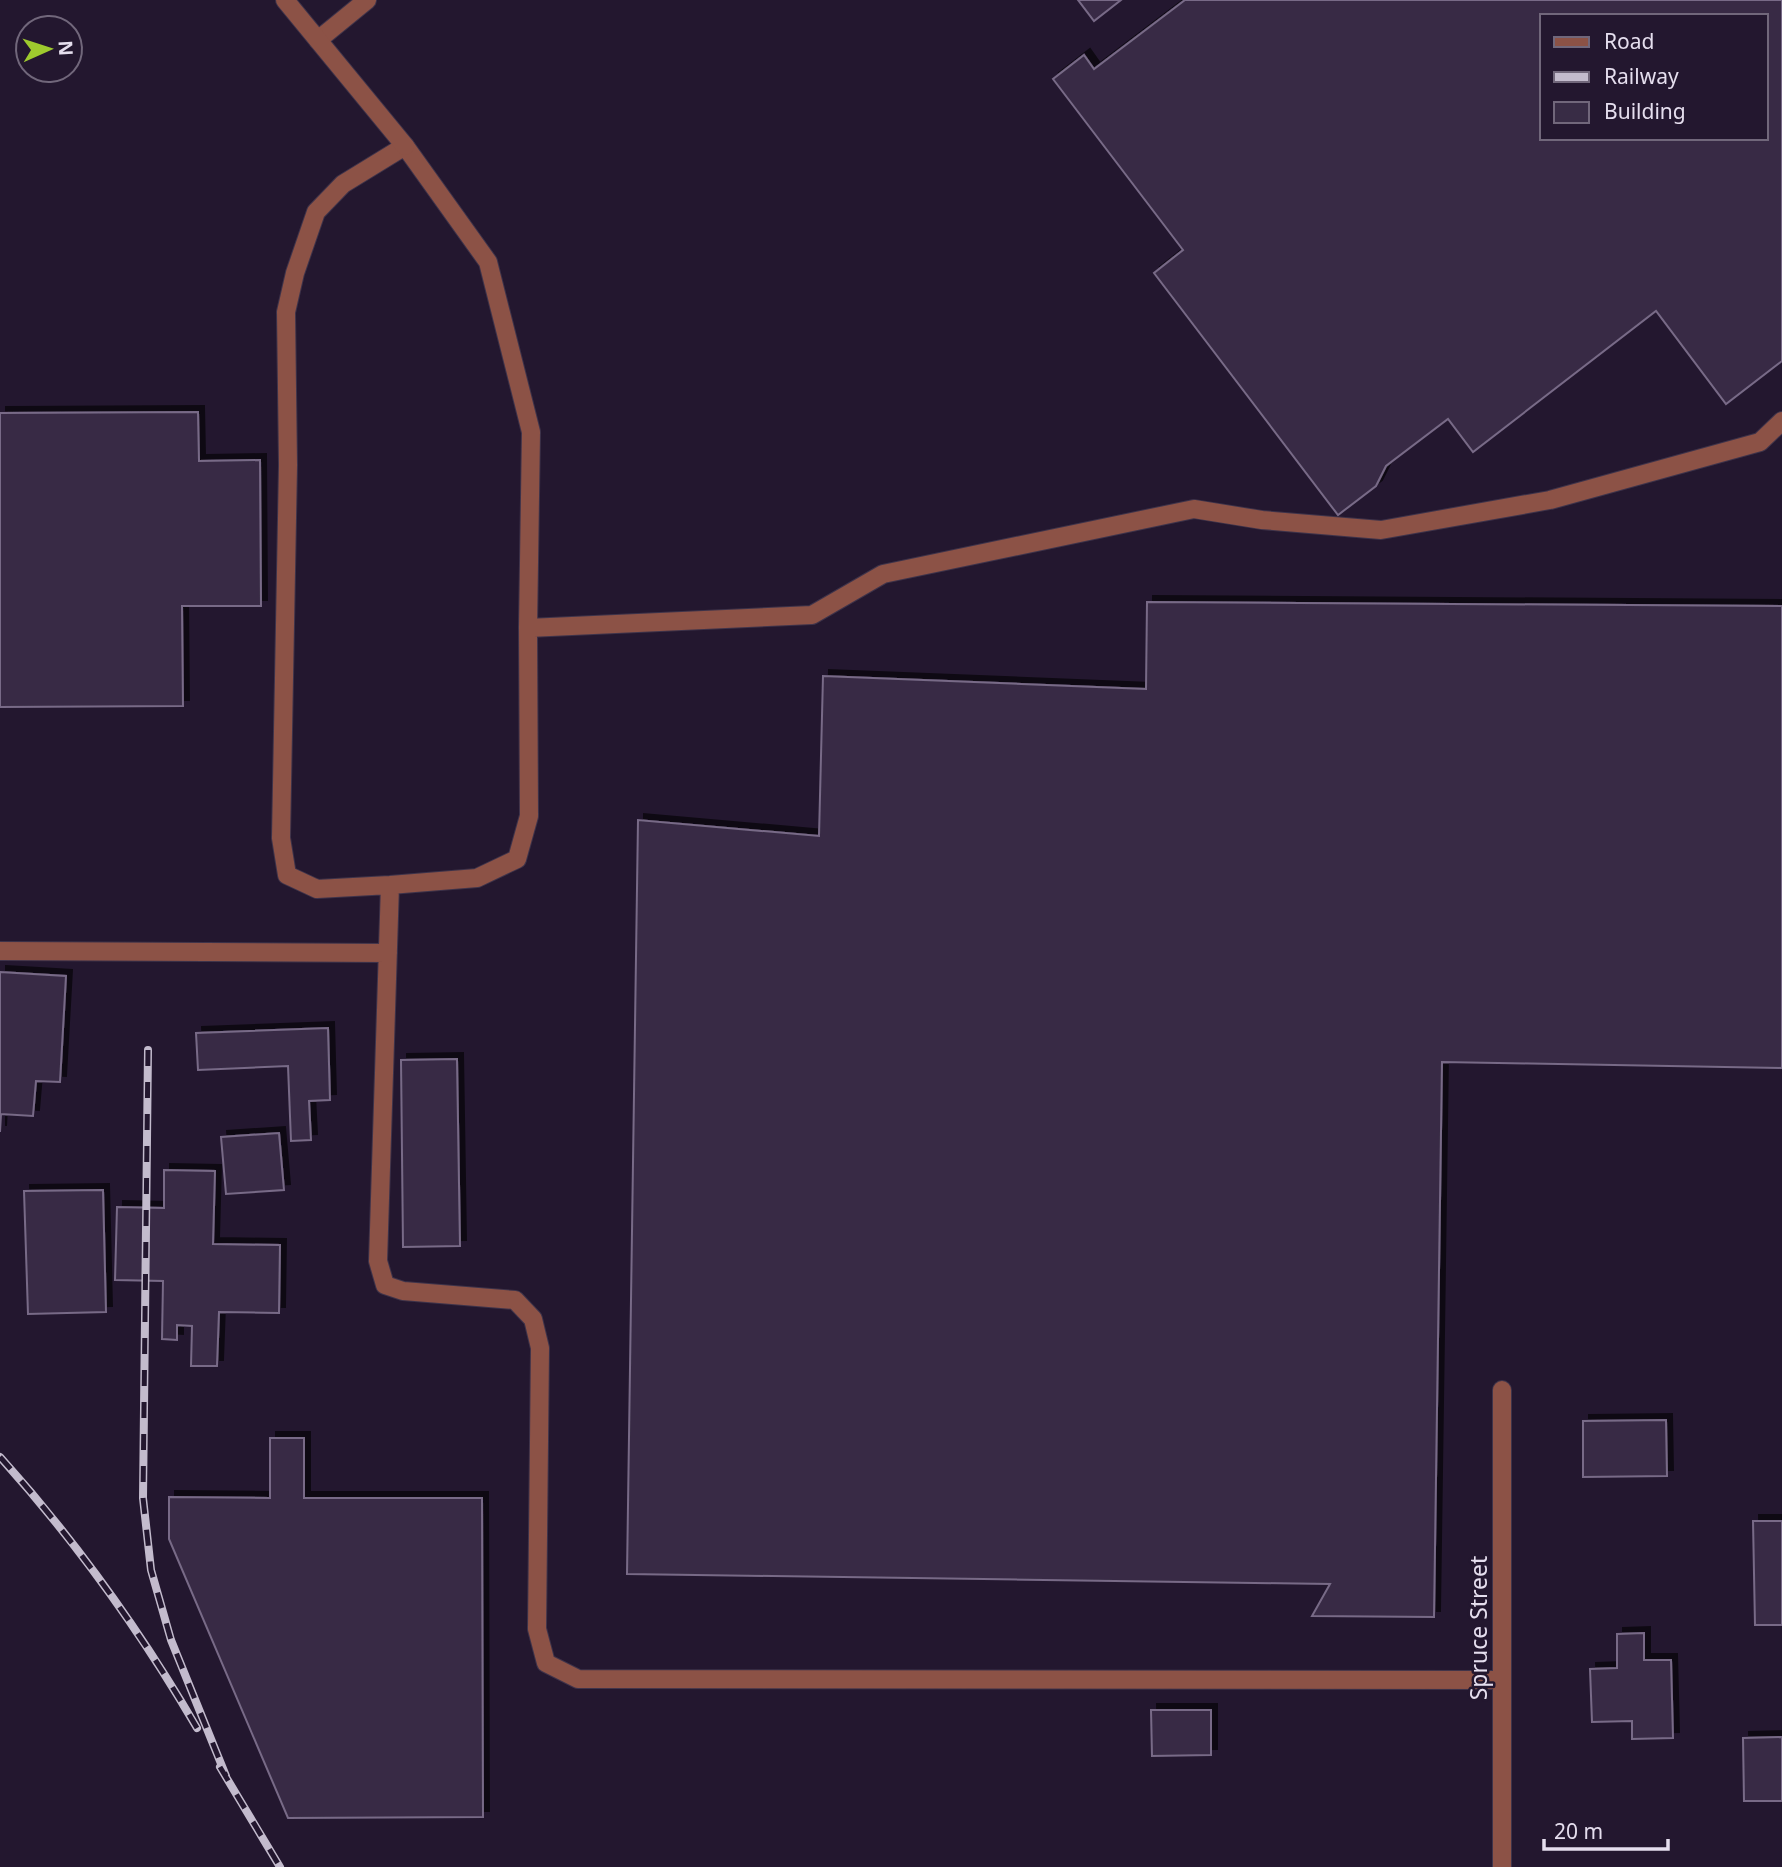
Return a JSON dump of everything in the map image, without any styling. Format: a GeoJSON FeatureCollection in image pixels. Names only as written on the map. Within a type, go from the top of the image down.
{"type":"FeatureCollection","features":[{"type":"Feature","properties":{"kind":"street"},"geometry":{"type":"LineString","coordinates":[[285,0],[405,146],[488,262],[531,432],[529,816],[517,859],[477,878],[317,889],[287,875],[281,838],[288,465],[286,312],[295,273],[316,212],[342,184],[405,146]]}},
{"type":"Feature","properties":{"kind":"street"},"geometry":{"type":"LineString","coordinates":[[318,40],[367,0]]}},
{"type":"Feature","properties":{"kind":"street"},"geometry":{"type":"LineString","coordinates":[[528,628],[812,615],[883,574],[1194,509],[1262,520],[1381,530],[1550,500],[1760,442],[1782,421]]}},
{"type":"Feature","properties":{"kind":"street"},"geometry":{"type":"LineString","coordinates":[[390,886],[378,1261],[385,1284],[403,1291],[515,1300],[533,1319],[540,1348],[537,1629],[546,1663],[578,1679],[1502,1680]]}},
{"type":"Feature","properties":{"kind":"street"},"geometry":{"type":"LineString","coordinates":[[0,951],[388,953]]}},
{"type":"Feature","properties":{"kind":"street","name":"Spruce Street"},"geometry":{"type":"LineString","coordinates":[[1502,1390],[1502,1867]]}},
{"type":"Feature","properties":{"kind":"building"},"geometry":{"type":"Polygon","coordinates":[[[1078,0],[1121,0],[1094,21],[1078,0]]]}},
{"type":"Feature","properties":{"kind":"building"},"geometry":{"type":"Polygon","coordinates":[[[1185,0],[1782,0],[1782,361],[1726,404],[1656,311],[1473,452],[1448,419],[1386,466],[1376,486],[1338,515],[1154,273],[1183,250],[1053,79],[1084,55],[1094,69],[1185,0]]]}},
{"type":"Feature","properties":{"kind":"building"},"geometry":{"type":"Polygon","coordinates":[[[198,412],[199,461],[260,460],[261,606],[182,606],[183,706],[0,707],[0,413],[198,412]]]}},
{"type":"Feature","properties":{"kind":"building"},"geometry":{"type":"Polygon","coordinates":[[[1147,602],[1782,606],[1782,1068],[1442,1062],[1434,1617],[1312,1616],[1330,1584],[627,1574],[638,820],[819,836],[823,676],[1146,689],[1147,602]]]}},
{"type":"Feature","properties":{"kind":"building"},"geometry":{"type":"Polygon","coordinates":[[[0,972],[66,976],[60,1082],[36,1081],[33,1116],[1,1114],[0,1132],[0,972]]]}},
{"type":"Feature","properties":{"kind":"building"},"geometry":{"type":"Polygon","coordinates":[[[328,1028],[330,1100],[309,1101],[311,1140],[291,1141],[288,1066],[198,1070],[196,1033],[328,1028]]]}},
{"type":"Feature","properties":{"kind":"building"},"geometry":{"type":"Polygon","coordinates":[[[457,1059],[460,1246],[403,1247],[401,1060],[457,1059]]]}},
{"type":"Feature","properties":{"kind":"building"},"geometry":{"type":"Polygon","coordinates":[[[279,1133],[284,1190],[226,1194],[221,1137],[279,1133]]]}},
{"type":"Feature","properties":{"kind":"building"},"geometry":{"type":"Polygon","coordinates":[[[164,1170],[215,1171],[213,1244],[280,1245],[279,1313],[219,1312],[217,1366],[191,1366],[192,1326],[177,1325],[177,1340],[162,1339],[163,1281],[115,1280],[117,1207],[164,1208],[164,1170]]]}},
{"type":"Feature","properties":{"kind":"building"},"geometry":{"type":"Polygon","coordinates":[[[103,1190],[106,1312],[28,1314],[24,1191],[103,1190]]]}},
{"type":"Feature","properties":{"kind":"building"},"geometry":{"type":"Polygon","coordinates":[[[1666,1420],[1667,1476],[1583,1477],[1583,1421],[1666,1420]]]}},
{"type":"Feature","properties":{"kind":"building"},"geometry":{"type":"Polygon","coordinates":[[[270,1438],[304,1438],[304,1498],[482,1498],[483,1817],[288,1818],[169,1539],[169,1497],[270,1498],[270,1438]]]}},
{"type":"Feature","properties":{"kind":"building"},"geometry":{"type":"Polygon","coordinates":[[[1753,1521],[1782,1521],[1782,1625],[1755,1625],[1753,1521]]]}},
{"type":"Feature","properties":{"kind":"building"},"geometry":{"type":"Polygon","coordinates":[[[1644,1633],[1644,1660],[1671,1660],[1673,1738],[1632,1739],[1632,1721],[1592,1722],[1590,1669],[1617,1668],[1617,1634],[1644,1633]]]}},
{"type":"Feature","properties":{"kind":"building"},"geometry":{"type":"Polygon","coordinates":[[[1151,1710],[1211,1710],[1211,1755],[1152,1756],[1151,1710]]]}},
{"type":"Feature","properties":{"kind":"building"},"geometry":{"type":"Polygon","coordinates":[[[1782,1737],[1782,1801],[1744,1801],[1743,1738],[1782,1737]]]}},
{"type":"Feature","properties":{"kind":"railway"},"geometry":{"type":"LineString","coordinates":[[148,1050],[143,1498],[151,1570],[171,1640],[226,1776]]}},
{"type":"Feature","properties":{"kind":"railway"},"geometry":{"type":"LineString","coordinates":[[0,1457],[54,1520],[105,1587],[197,1728]]}},
{"type":"Feature","properties":{"kind":"railway"},"geometry":{"type":"LineString","coordinates":[[220,1767],[280,1867]]}}]}
